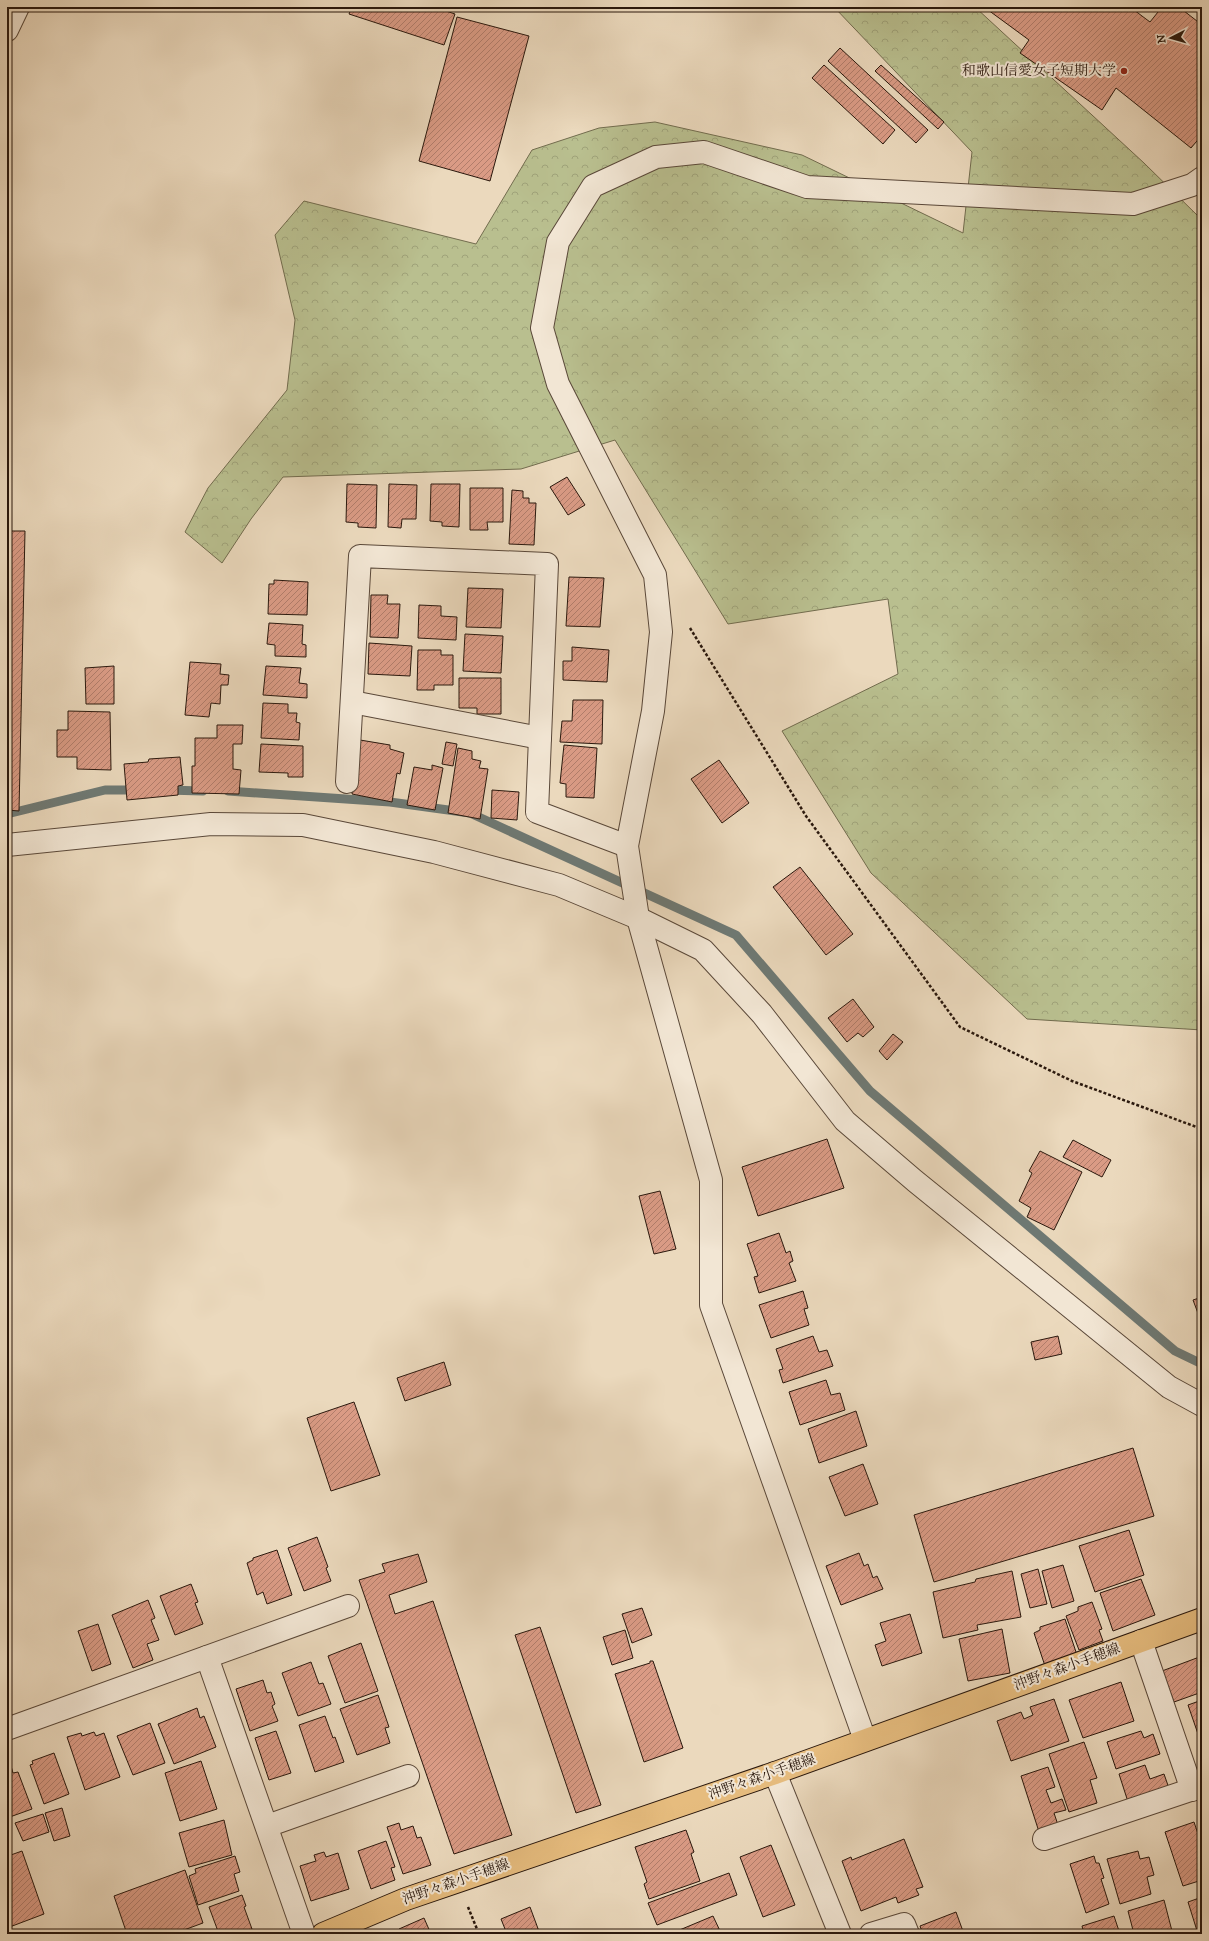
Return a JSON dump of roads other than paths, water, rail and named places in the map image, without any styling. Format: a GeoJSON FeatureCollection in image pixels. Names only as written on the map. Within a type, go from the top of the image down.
{"type":"FeatureCollection","features":[{"type":"Feature","properties":{"kind":"main road","name":"沖野々森小手穂線"},"geometry":{"type":"LineString","coordinates":[[322,1934],[406,1899],[775,1773],[1202,1619]]}},
{"type":"Feature","properties":{"kind":"street"},"geometry":{"type":"LineString","coordinates":[[7,30],[18,7]]}},
{"type":"Feature","properties":{"kind":"street"},"geometry":{"type":"LineString","coordinates":[[865,1740],[711,1305],[711,1180],[638,918],[627,846],[653,711],[661,632],[655,575],[558,384],[542,328],[558,242],[593,186],[656,157],[704,152],[807,187],[1133,204],[1192,185],[1202,178]]}},
{"type":"Feature","properties":{"kind":"street"},"geometry":{"type":"LineString","coordinates":[[347,782],[360,556],[547,564],[537,812],[627,846]]}},
{"type":"Feature","properties":{"kind":"street"},"geometry":{"type":"LineString","coordinates":[[352,702],[540,738]]}},
{"type":"Feature","properties":{"kind":"street"},"geometry":{"type":"LineString","coordinates":[[7,845],[211,824],[303,825],[434,852],[559,885],[638,918],[703,950],[762,1014],[845,1121],[915,1181],[1169,1387],[1202,1406]]}},
{"type":"Feature","properties":{"kind":"street"},"geometry":{"type":"LineString","coordinates":[[7,1729],[348,1606]]}},
{"type":"Feature","properties":{"kind":"street"},"geometry":{"type":"LineString","coordinates":[[1044,1839],[1197,1788],[1141,1641]]}},
{"type":"Feature","properties":{"kind":"street"},"geometry":{"type":"LineString","coordinates":[[207,1657],[304,1934]]}},
{"type":"Feature","properties":{"kind":"street"},"geometry":{"type":"LineString","coordinates":[[775,1773],[840,1934]]}},
{"type":"Feature","properties":{"kind":"street"},"geometry":{"type":"LineString","coordinates":[[267,1826],[408,1776]]}},
{"type":"Feature","properties":{"kind":"street"},"geometry":{"type":"LineString","coordinates":[[871,1934],[904,1924],[908,1934]]}},
{"type":"Feature","properties":{"kind":"waterway"},"geometry":{"type":"LineString","coordinates":[[7,814],[105,790],[137,790]]}},
{"type":"Feature","properties":{"kind":"waterway"},"geometry":{"type":"LineString","coordinates":[[166,790],[203,791]]}},
{"type":"Feature","properties":{"kind":"waterway"},"geometry":{"type":"LineString","coordinates":[[228,791],[390,802],[470,813],[736,935],[870,1091],[1175,1351],[1202,1364]]}},
{"type":"Feature","properties":{"kind":"place","name":"和歌山信愛女子短期大学"},"geometry":{"type":"Point","coordinates":[1124,71]}}]}
